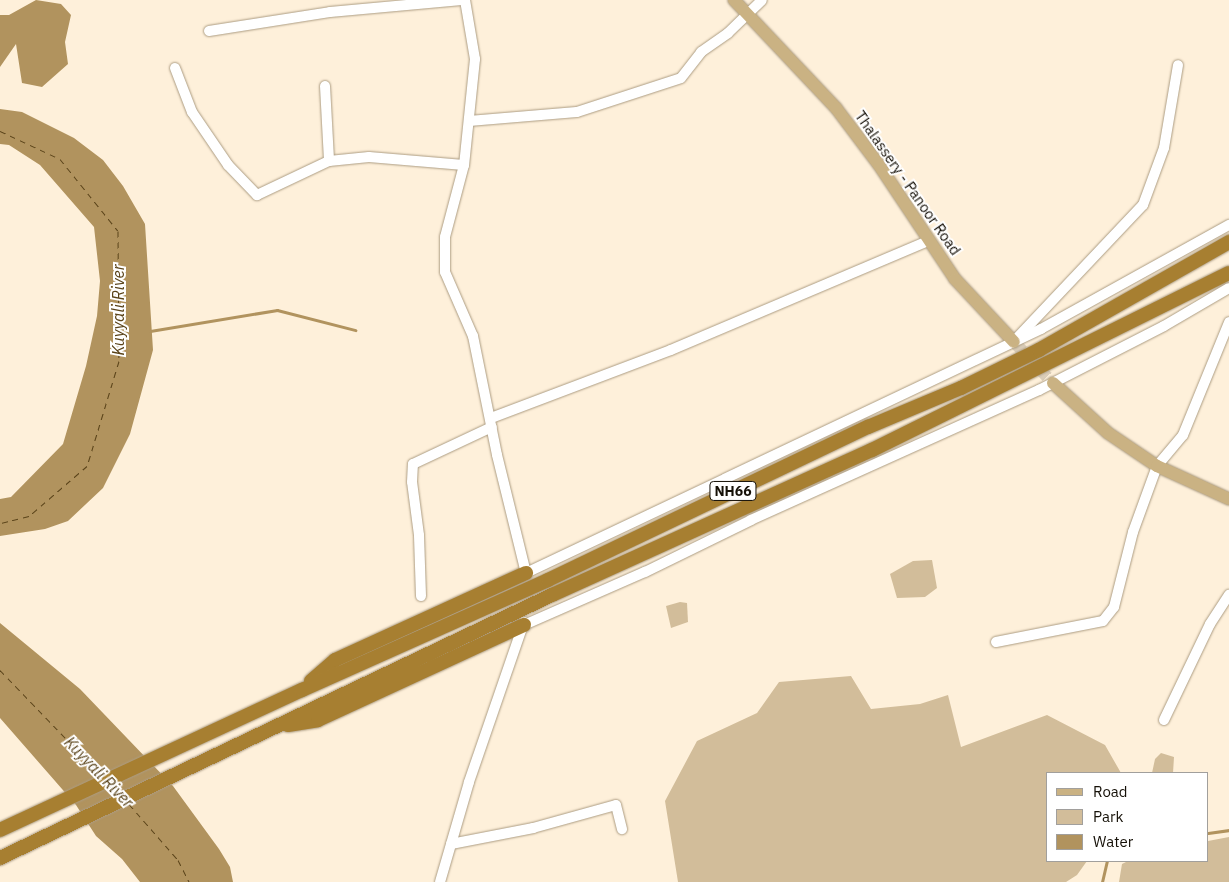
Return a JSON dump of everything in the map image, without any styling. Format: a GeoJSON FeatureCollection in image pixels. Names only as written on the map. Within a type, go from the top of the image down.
{"type":"FeatureCollection","features":[{"type":"Feature","properties":{"kind":"highway","name":"NH66"},"geometry":{"type":"LineString","coordinates":[[0,830],[229,723],[548,580],[868,426],[961,388],[1039,350],[1229,242]]}},
{"type":"Feature","properties":{"kind":"highway","name":"NH66"},"geometry":{"type":"LineString","coordinates":[[0,858],[552,595],[872,450],[1229,273]]}},
{"type":"Feature","properties":{"kind":"highway"},"geometry":{"type":"LineString","coordinates":[[302,690],[335,660],[526,573]]}},
{"type":"Feature","properties":{"kind":"highway"},"geometry":{"type":"LineString","coordinates":[[271,728],[318,720],[524,622]]}},
{"type":"Feature","properties":{"kind":"main road","name":"Thalassery - Panoor Road"},"geometry":{"type":"LineString","coordinates":[[734,0],[836,108],[879,165],[955,279],[1014,342]]}},
{"type":"Feature","properties":{"kind":"main road"},"geometry":{"type":"LineString","coordinates":[[1053,382],[1108,433],[1157,466],[1229,498]]}},
{"type":"Feature","properties":{"kind":"street"},"geometry":{"type":"LineString","coordinates":[[209,31],[330,12],[461,0]]}},
{"type":"Feature","properties":{"kind":"street"},"geometry":{"type":"LineString","coordinates":[[465,0],[476,59],[464,165],[445,237],[445,272],[473,336],[526,573],[1014,342],[1229,225]]}},
{"type":"Feature","properties":{"kind":"street"},"geometry":{"type":"LineString","coordinates":[[469,121],[577,112],[681,78],[701,52],[748,15],[762,0]]}},
{"type":"Feature","properties":{"kind":"street"},"geometry":{"type":"LineString","coordinates":[[1014,342],[1143,205],[1164,148],[1178,65]]}},
{"type":"Feature","properties":{"kind":"street"},"geometry":{"type":"LineString","coordinates":[[175,68],[192,112],[228,165],[257,195],[329,161],[369,157],[464,165]]}},
{"type":"Feature","properties":{"kind":"street"},"geometry":{"type":"LineString","coordinates":[[325,86],[329,161]]}},
{"type":"Feature","properties":{"kind":"street"},"geometry":{"type":"LineString","coordinates":[[422,596],[419,535],[412,482],[413,464],[492,422],[671,350],[928,241]]}},
{"type":"Feature","properties":{"kind":"street"},"geometry":{"type":"LineString","coordinates":[[440,882],[524,622],[645,572],[751,520],[1053,382],[1164,326],[1229,288]]}},
{"type":"Feature","properties":{"kind":"street"},"geometry":{"type":"LineString","coordinates":[[996,642],[1103,621],[1114,607],[1133,532],[1157,466],[1183,435],[1229,322]]}},
{"type":"Feature","properties":{"kind":"street"},"geometry":{"type":"LineString","coordinates":[[1164,720],[1210,624],[1229,595]]}},
{"type":"Feature","properties":{"kind":"street"},"geometry":{"type":"LineString","coordinates":[[451,844],[533,828],[616,805],[622,829]]}},
{"type":"Feature","properties":{"kind":"green space"},"geometry":{"type":"Polygon","coordinates":[[[932,560],[937,588],[925,597],[897,598],[890,574],[913,561],[932,560]]]}},
{"type":"Feature","properties":{"kind":"green space"},"geometry":{"type":"Polygon","coordinates":[[[680,602],[687,603],[688,622],[671,628],[666,606],[680,602]]]}},
{"type":"Feature","properties":{"kind":"green space"},"geometry":{"type":"Polygon","coordinates":[[[851,676],[871,709],[920,704],[948,695],[961,747],[1047,715],[1105,745],[1120,772],[1046,772],[1046,862],[1086,862],[1077,875],[1066,882],[678,882],[665,801],[697,741],[757,713],[779,682],[851,676]]]}},
{"type":"Feature","properties":{"kind":"green space"},"geometry":{"type":"Polygon","coordinates":[[[1161,753],[1174,757],[1173,772],[1152,772],[1155,759],[1161,753]]]}},
{"type":"Feature","properties":{"kind":"green space"},"geometry":{"type":"Polygon","coordinates":[[[1229,837],[1229,882],[1119,882],[1122,864],[1126,862],[1209,862],[1209,841],[1229,837]]]}},
{"type":"Feature","properties":{"kind":"water"},"geometry":{"type":"Polygon","coordinates":[[[36,0],[61,4],[71,15],[65,42],[68,64],[42,87],[22,83],[16,44],[0,67],[0,15],[9,15],[36,0]]]}},
{"type":"Feature","properties":{"kind":"water","name":"Kuyyali River"},"geometry":{"type":"Polygon","coordinates":[[[0,109],[22,112],[74,138],[103,160],[123,186],[145,224],[153,350],[130,434],[103,488],[68,521],[45,529],[0,536],[0,499],[11,497],[63,444],[86,366],[97,316],[100,281],[94,227],[40,165],[9,145],[0,144],[0,109]]]}},
{"type":"Feature","properties":{"kind":"water","name":"Kuyyali River"},"geometry":{"type":"Polygon","coordinates":[[[0,623],[80,689],[173,786],[219,849],[230,867],[233,882],[140,882],[122,859],[96,836],[76,805],[0,718],[0,623]]]}},
{"type":"Feature","properties":{"kind":"waterway"},"geometry":{"type":"LineString","coordinates":[[150,331],[277,310],[355,330]]}},
{"type":"Feature","properties":{"kind":"waterway"},"geometry":{"type":"LineString","coordinates":[[1209,833],[1229,830]]}},
{"type":"Feature","properties":{"kind":"waterway"},"geometry":{"type":"LineString","coordinates":[[1102,882],[1107,862]]}},
{"type":"Feature","properties":{"kind":"ferry route"},"geometry":{"type":"LineString","coordinates":[[0,131],[60,159],[118,231],[119,361],[87,466],[29,516],[0,523]]}},
{"type":"Feature","properties":{"kind":"ferry route"},"geometry":{"type":"LineString","coordinates":[[0,670],[102,776]]}},
{"type":"Feature","properties":{"kind":"ferry route"},"geometry":{"type":"LineString","coordinates":[[112,786],[119,794]]}},
{"type":"Feature","properties":{"kind":"ferry route"},"geometry":{"type":"LineString","coordinates":[[129,804],[178,860],[189,882]]}},
{"type":"Feature","properties":{"kind":"tunnel"},"geometry":{"type":"LineString","coordinates":[[1014,342],[1053,383]]}}]}
